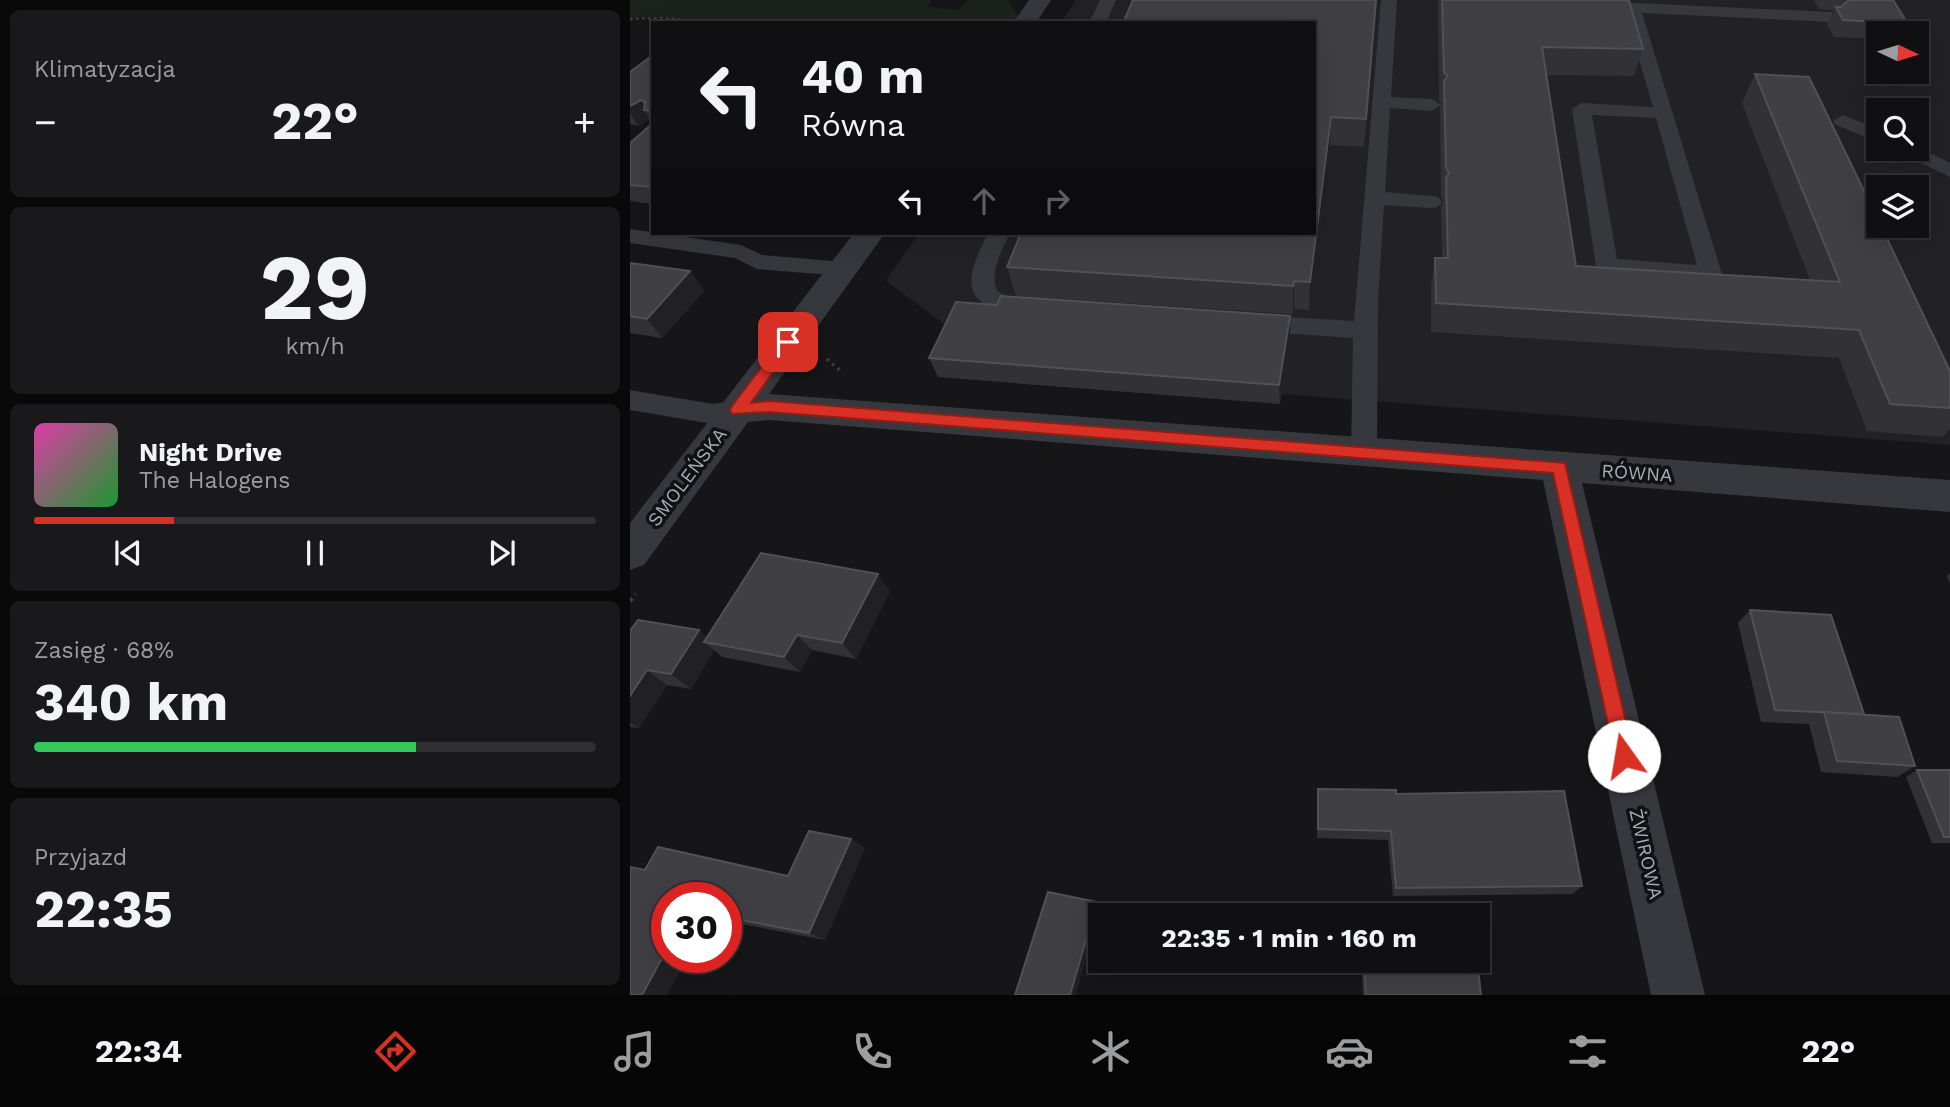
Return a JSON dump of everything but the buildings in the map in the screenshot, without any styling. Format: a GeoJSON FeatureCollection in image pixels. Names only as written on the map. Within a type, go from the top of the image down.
{"type":"FeatureCollection","features":[{"type":"Feature","properties":{"kind":"street"},"geometry":{"type":"LineString","coordinates":[[1025,21],[1040,0]]}},
{"type":"Feature","properties":{"kind":"street","name":"SMOLEŃSKA"},"geometry":{"type":"LineString","coordinates":[[630,553],[869,235]]}},
{"type":"Feature","properties":{"kind":"street","name":"RÓWNA"},"geometry":{"type":"LineString","coordinates":[[738,410],[769,407],[1950,496]]}},
{"type":"Feature","properties":{"kind":"street","name":"ŻWIROWA"},"geometry":{"type":"LineString","coordinates":[[1559,467],[1678,995]]}},
{"type":"Feature","properties":{"kind":"lane"},"geometry":{"type":"LineString","coordinates":[[1098,21],[1108,0]]}},
{"type":"Feature","properties":{"kind":"lane"},"geometry":{"type":"LineString","coordinates":[[1364,452],[1366,301],[1389,0]]}},
{"type":"Feature","properties":{"kind":"lane"},"geometry":{"type":"LineString","coordinates":[[1605,7],[1831,17]]}},
{"type":"Feature","properties":{"kind":"lane"},"geometry":{"type":"LineString","coordinates":[[1632,8],[1664,113],[1711,274],[1607,266],[1581,109],[1664,113]]}},
{"type":"Feature","properties":{"kind":"lane"},"geometry":{"type":"LineString","coordinates":[[1381,102],[1432,105]]}},
{"type":"Feature","properties":{"kind":"lane"},"geometry":{"type":"LineString","coordinates":[[1843,121],[1866,131]]}},
{"type":"Feature","properties":{"kind":"lane"},"geometry":{"type":"LineString","coordinates":[[1929,160],[1950,170]]}},
{"type":"Feature","properties":{"kind":"lane"},"geometry":{"type":"LineString","coordinates":[[1374,198],[1431,201]]}},
{"type":"Feature","properties":{"kind":"lane"},"geometry":{"type":"LineString","coordinates":[[998,235],[984,265],[981,280],[988,298],[1010,306],[1054,310]]}},
{"type":"Feature","properties":{"kind":"lane"},"geometry":{"type":"LineString","coordinates":[[630,236],[741,252],[757,262],[844,269]]}},
{"type":"Feature","properties":{"kind":"lane"},"geometry":{"type":"LineString","coordinates":[[1231,321],[1367,330]]}},
{"type":"Feature","properties":{"kind":"lane"},"geometry":{"type":"LineString","coordinates":[[630,400],[713,414],[738,410]]}},
{"type":"Feature","properties":{"kind":"path"},"geometry":{"type":"LineString","coordinates":[[630,19],[695,21]]}},
{"type":"Feature","properties":{"kind":"shaded area"},"geometry":{"type":"Polygon","coordinates":[[[630,0],[932,0],[926,7],[959,10],[968,0],[1008,0],[1018,15],[1014,21],[630,19],[630,0]]]}},
{"type":"Feature","properties":{"kind":"shaded area"},"geometry":{"type":"Polygon","coordinates":[[[1076,0],[1950,0],[1950,445],[1282,394],[1280,404],[938,377],[960,328],[947,326],[886,281],[918,235],[1316,235],[1316,21],[1062,21],[1076,0]]]}},
{"type":"Feature","properties":{"kind":"route"},"geometry":{"type":"LineString","coordinates":[[788,342],[738,410],[769,407],[1559,467],[1624,756]]}}]}
